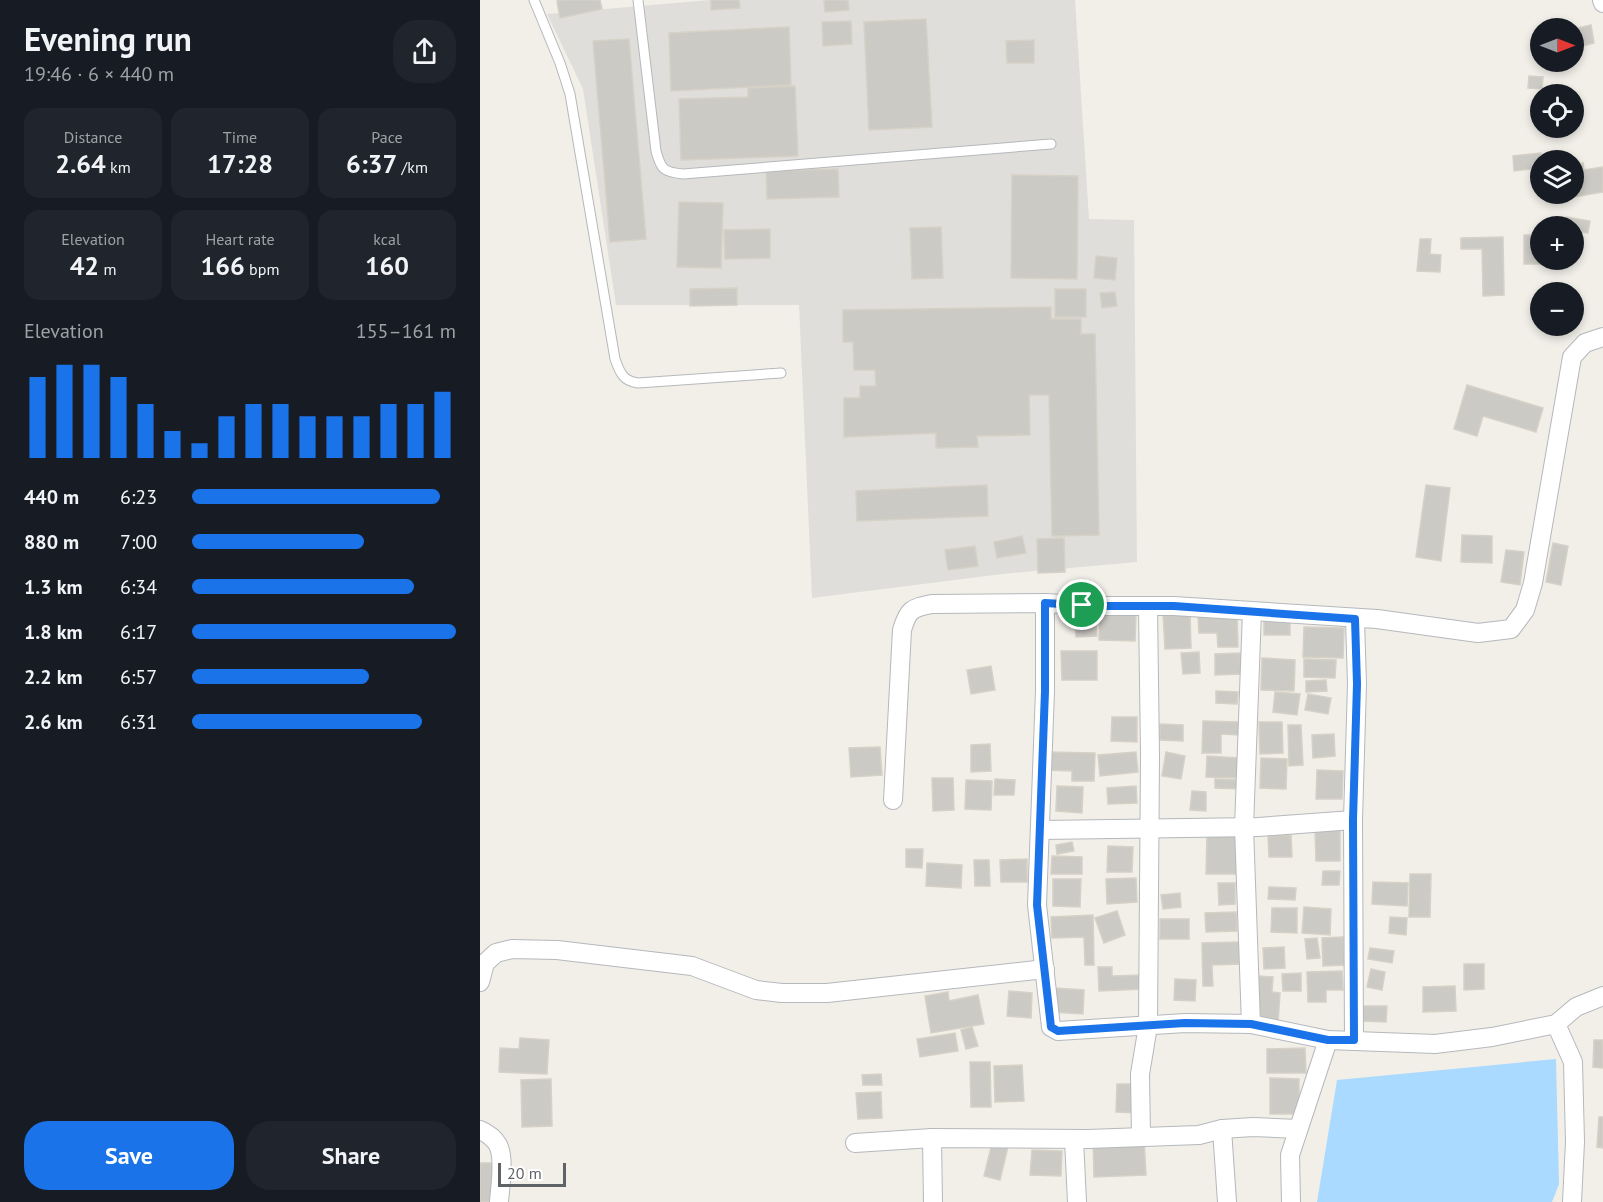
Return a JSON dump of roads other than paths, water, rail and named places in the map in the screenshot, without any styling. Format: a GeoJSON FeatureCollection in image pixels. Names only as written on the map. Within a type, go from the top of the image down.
{"type":"FeatureCollection","features":[{"type":"Feature","properties":{"kind":"street"},"geometry":{"type":"LineString","coordinates":[[893,801],[902,630],[906,615],[915,607],[932,604],[1045,603],[1096,606],[1174,606],[1377,619],[1478,633],[1510,629],[1525,610],[1533,583],[1572,357],[1585,343],[1603,337]]}},
{"type":"Feature","properties":{"kind":"street"},"geometry":{"type":"LineString","coordinates":[[1045,603],[1041,830],[1037,905],[1051,1027],[1058,1031],[1185,1023],[1251,1024],[1328,1040],[1435,1044],[1492,1037],[1556,1024],[1576,1007],[1603,996]]}},
{"type":"Feature","properties":{"kind":"street"},"geometry":{"type":"LineString","coordinates":[[1141,1136],[1140,1074],[1149,1026],[1148,607]]}},
{"type":"Feature","properties":{"kind":"street"},"geometry":{"type":"LineString","coordinates":[[1251,1024],[1244,826],[1252,612]]}},
{"type":"Feature","properties":{"kind":"street"},"geometry":{"type":"LineString","coordinates":[[1354,1040],[1353,820],[1357,705],[1355,619]]}},
{"type":"Feature","properties":{"kind":"street"},"geometry":{"type":"LineString","coordinates":[[1041,830],[1244,826],[1353,820]]}},
{"type":"Feature","properties":{"kind":"street"},"geometry":{"type":"LineString","coordinates":[[480,982],[484,963],[496,953],[512,949],[557,950],[693,966],[756,990],[782,993],[827,993],[1045,969]]}},
{"type":"Feature","properties":{"kind":"street"},"geometry":{"type":"LineString","coordinates":[[1556,1024],[1573,1062],[1575,1142],[1572,1202]]}},
{"type":"Feature","properties":{"kind":"street"},"geometry":{"type":"LineString","coordinates":[[1291,1202],[1290,1155],[1328,1040]]}},
{"type":"Feature","properties":{"kind":"street"},"geometry":{"type":"LineString","coordinates":[[855,1143],[932,1138],[1074,1139],[1199,1135],[1222,1129],[1253,1127],[1297,1129]]}},
{"type":"Feature","properties":{"kind":"street"},"geometry":{"type":"LineString","coordinates":[[1222,1129],[1227,1202]]}},
{"type":"Feature","properties":{"kind":"street"},"geometry":{"type":"LineString","coordinates":[[480,1130],[490,1136],[499,1146],[501,1160],[499,1202]]}},
{"type":"Feature","properties":{"kind":"street"},"geometry":{"type":"LineString","coordinates":[[932,1138],[933,1202]]}},
{"type":"Feature","properties":{"kind":"street"},"geometry":{"type":"LineString","coordinates":[[1074,1139],[1077,1202]]}},
{"type":"Feature","properties":{"kind":"lane"},"geometry":{"type":"LineString","coordinates":[[534,0],[570,94],[615,359],[620,374],[628,381],[638,383],[781,373]]}},
{"type":"Feature","properties":{"kind":"lane"},"geometry":{"type":"LineString","coordinates":[[638,0],[656,151],[660,165],[668,172],[683,174],[1051,144]]}},
{"type":"Feature","properties":{"kind":"water"},"geometry":{"type":"Polygon","coordinates":[[[1556,1059],[1559,1184],[1552,1202],[1317,1202],[1337,1080],[1556,1059]]]}}]}
